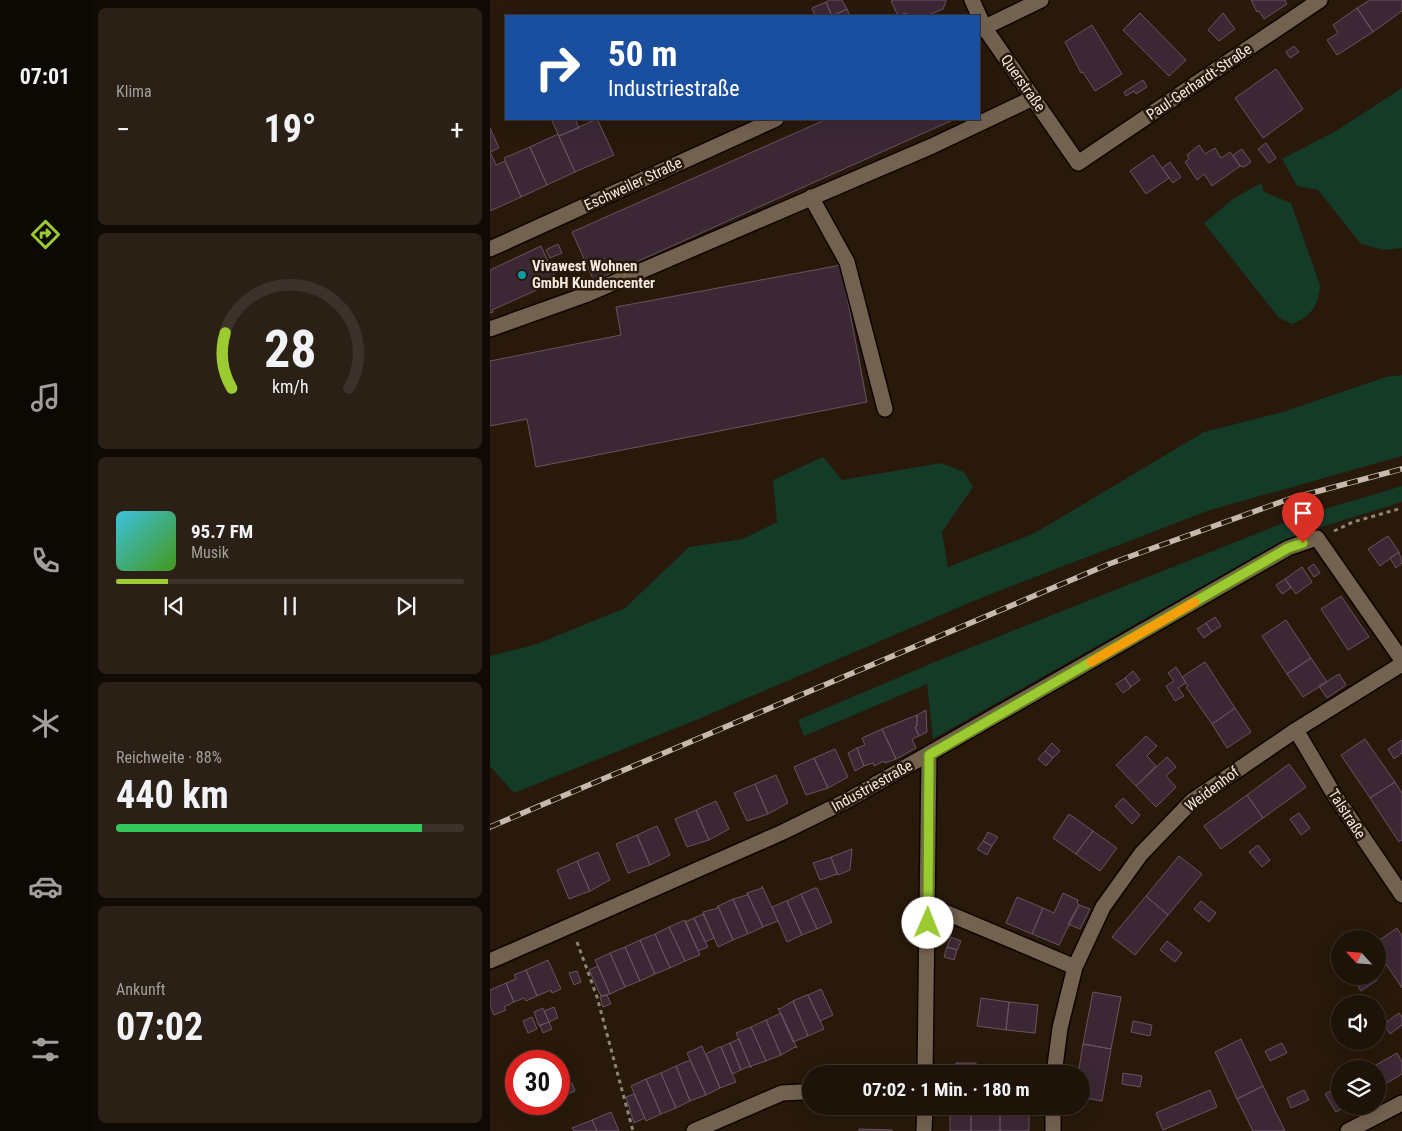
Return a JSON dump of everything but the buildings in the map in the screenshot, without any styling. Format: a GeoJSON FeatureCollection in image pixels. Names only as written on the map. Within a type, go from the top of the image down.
{"type":"FeatureCollection","features":[{"type":"Feature","properties":{"kind":"street","name":"Querstraße"},"geometry":{"type":"LineString","coordinates":[[972,0],[977,15]]}},
{"type":"Feature","properties":{"kind":"street"},"geometry":{"type":"LineString","coordinates":[[981,29],[1041,0]]}},
{"type":"Feature","properties":{"kind":"street","name":"Paul-Gerhardt-Straße"},"geometry":{"type":"LineString","coordinates":[[1078,163],[1320,0]]}},
{"type":"Feature","properties":{"kind":"street","name":"Querstraße"},"geometry":{"type":"LineString","coordinates":[[981,29],[1033,98],[1078,163]]}},
{"type":"Feature","properties":{"kind":"street"},"geometry":{"type":"LineString","coordinates":[[490,328],[585,295],[932,146],[1033,98]]}},
{"type":"Feature","properties":{"kind":"street","name":"Eschweiler Straße"},"geometry":{"type":"LineString","coordinates":[[490,249],[774,120]]}},
{"type":"Feature","properties":{"kind":"street"},"geometry":{"type":"LineString","coordinates":[[811,198],[847,262],[885,409]]}},
{"type":"Feature","properties":{"kind":"street","name":"Weidenhof"},"geometry":{"type":"LineString","coordinates":[[1055,1065],[1060,1028],[1076,967],[1103,907],[1141,854],[1192,801],[1296,730],[1402,662],[1317,538]]}},
{"type":"Feature","properties":{"kind":"street","name":"Industriestraße"},"geometry":{"type":"LineString","coordinates":[[490,961],[783,832],[848,800],[1288,548],[1317,538]]}},
{"type":"Feature","properties":{"kind":"street","name":"Talstraße"},"geometry":{"type":"LineString","coordinates":[[1296,730],[1335,796],[1402,895]]}},
{"type":"Feature","properties":{"kind":"street"},"geometry":{"type":"LineString","coordinates":[[926,1065],[929,755]]}},
{"type":"Feature","properties":{"kind":"street"},"geometry":{"type":"LineString","coordinates":[[928,904],[1076,967]]}},
{"type":"Feature","properties":{"kind":"street"},"geometry":{"type":"LineString","coordinates":[[694,1131],[782,1092],[802,1092]]}},
{"type":"Feature","properties":{"kind":"street"},"geometry":{"type":"LineString","coordinates":[[1348,1131],[1402,1103]]}},
{"type":"Feature","properties":{"kind":"street"},"geometry":{"type":"LineString","coordinates":[[924,1131],[925,1115]]}},
{"type":"Feature","properties":{"kind":"street"},"geometry":{"type":"LineString","coordinates":[[1053,1115],[1053,1131]]}},
{"type":"Feature","properties":{"kind":"path"},"geometry":{"type":"LineString","coordinates":[[1317,538],[1353,522],[1402,508]]}},
{"type":"Feature","properties":{"kind":"path"},"geometry":{"type":"LineString","coordinates":[[571,925],[597,997],[632,1131]]}},
{"type":"Feature","properties":{"kind":"green space"},"geometry":{"type":"Polygon","coordinates":[[[1402,88],[1402,248],[1384,250],[1361,244],[1318,190],[1297,186],[1282,159],[1336,131],[1402,88]]]}},
{"type":"Feature","properties":{"kind":"green space"},"geometry":{"type":"Polygon","coordinates":[[[1261,183],[1264,192],[1291,203],[1320,285],[1318,299],[1313,309],[1309,314],[1292,324],[1279,318],[1204,223],[1233,199],[1261,183]]]}},
{"type":"Feature","properties":{"kind":"green space"},"geometry":{"type":"Polygon","coordinates":[[[1402,375],[1402,456],[1210,510],[983,597],[696,720],[514,793],[490,766],[490,656],[537,644],[625,608],[689,547],[743,539],[777,522],[773,480],[823,457],[842,480],[941,463],[964,472],[973,487],[942,532],[948,567],[1035,533],[1204,432],[1283,412],[1386,377],[1402,375]]]}},
{"type":"Feature","properties":{"kind":"green space"},"geometry":{"type":"Polygon","coordinates":[[[1402,486],[1402,502],[1299,534],[1273,546],[933,739],[927,684],[804,736],[798,720],[942,659],[1301,516],[1402,486]]]}},
{"type":"Feature","properties":{"kind":"railway"},"geometry":{"type":"LineString","coordinates":[[490,827],[1109,564],[1289,499],[1402,469]]}},
{"type":"Feature","properties":{"kind":"slow traffic"},"geometry":{"type":"LineString","coordinates":[[1091,662],[1195,602]]}},
{"type":"Feature","properties":{"kind":"place","name":"Vivawest Wohnen GmbH Kundencenter"},"geometry":{"type":"Point","coordinates":[522,275]}},
{"type":"Feature","properties":{"kind":"route"},"geometry":{"type":"LineString","coordinates":[[928,923],[929,755],[1288,548],[1303,543]]}}]}
